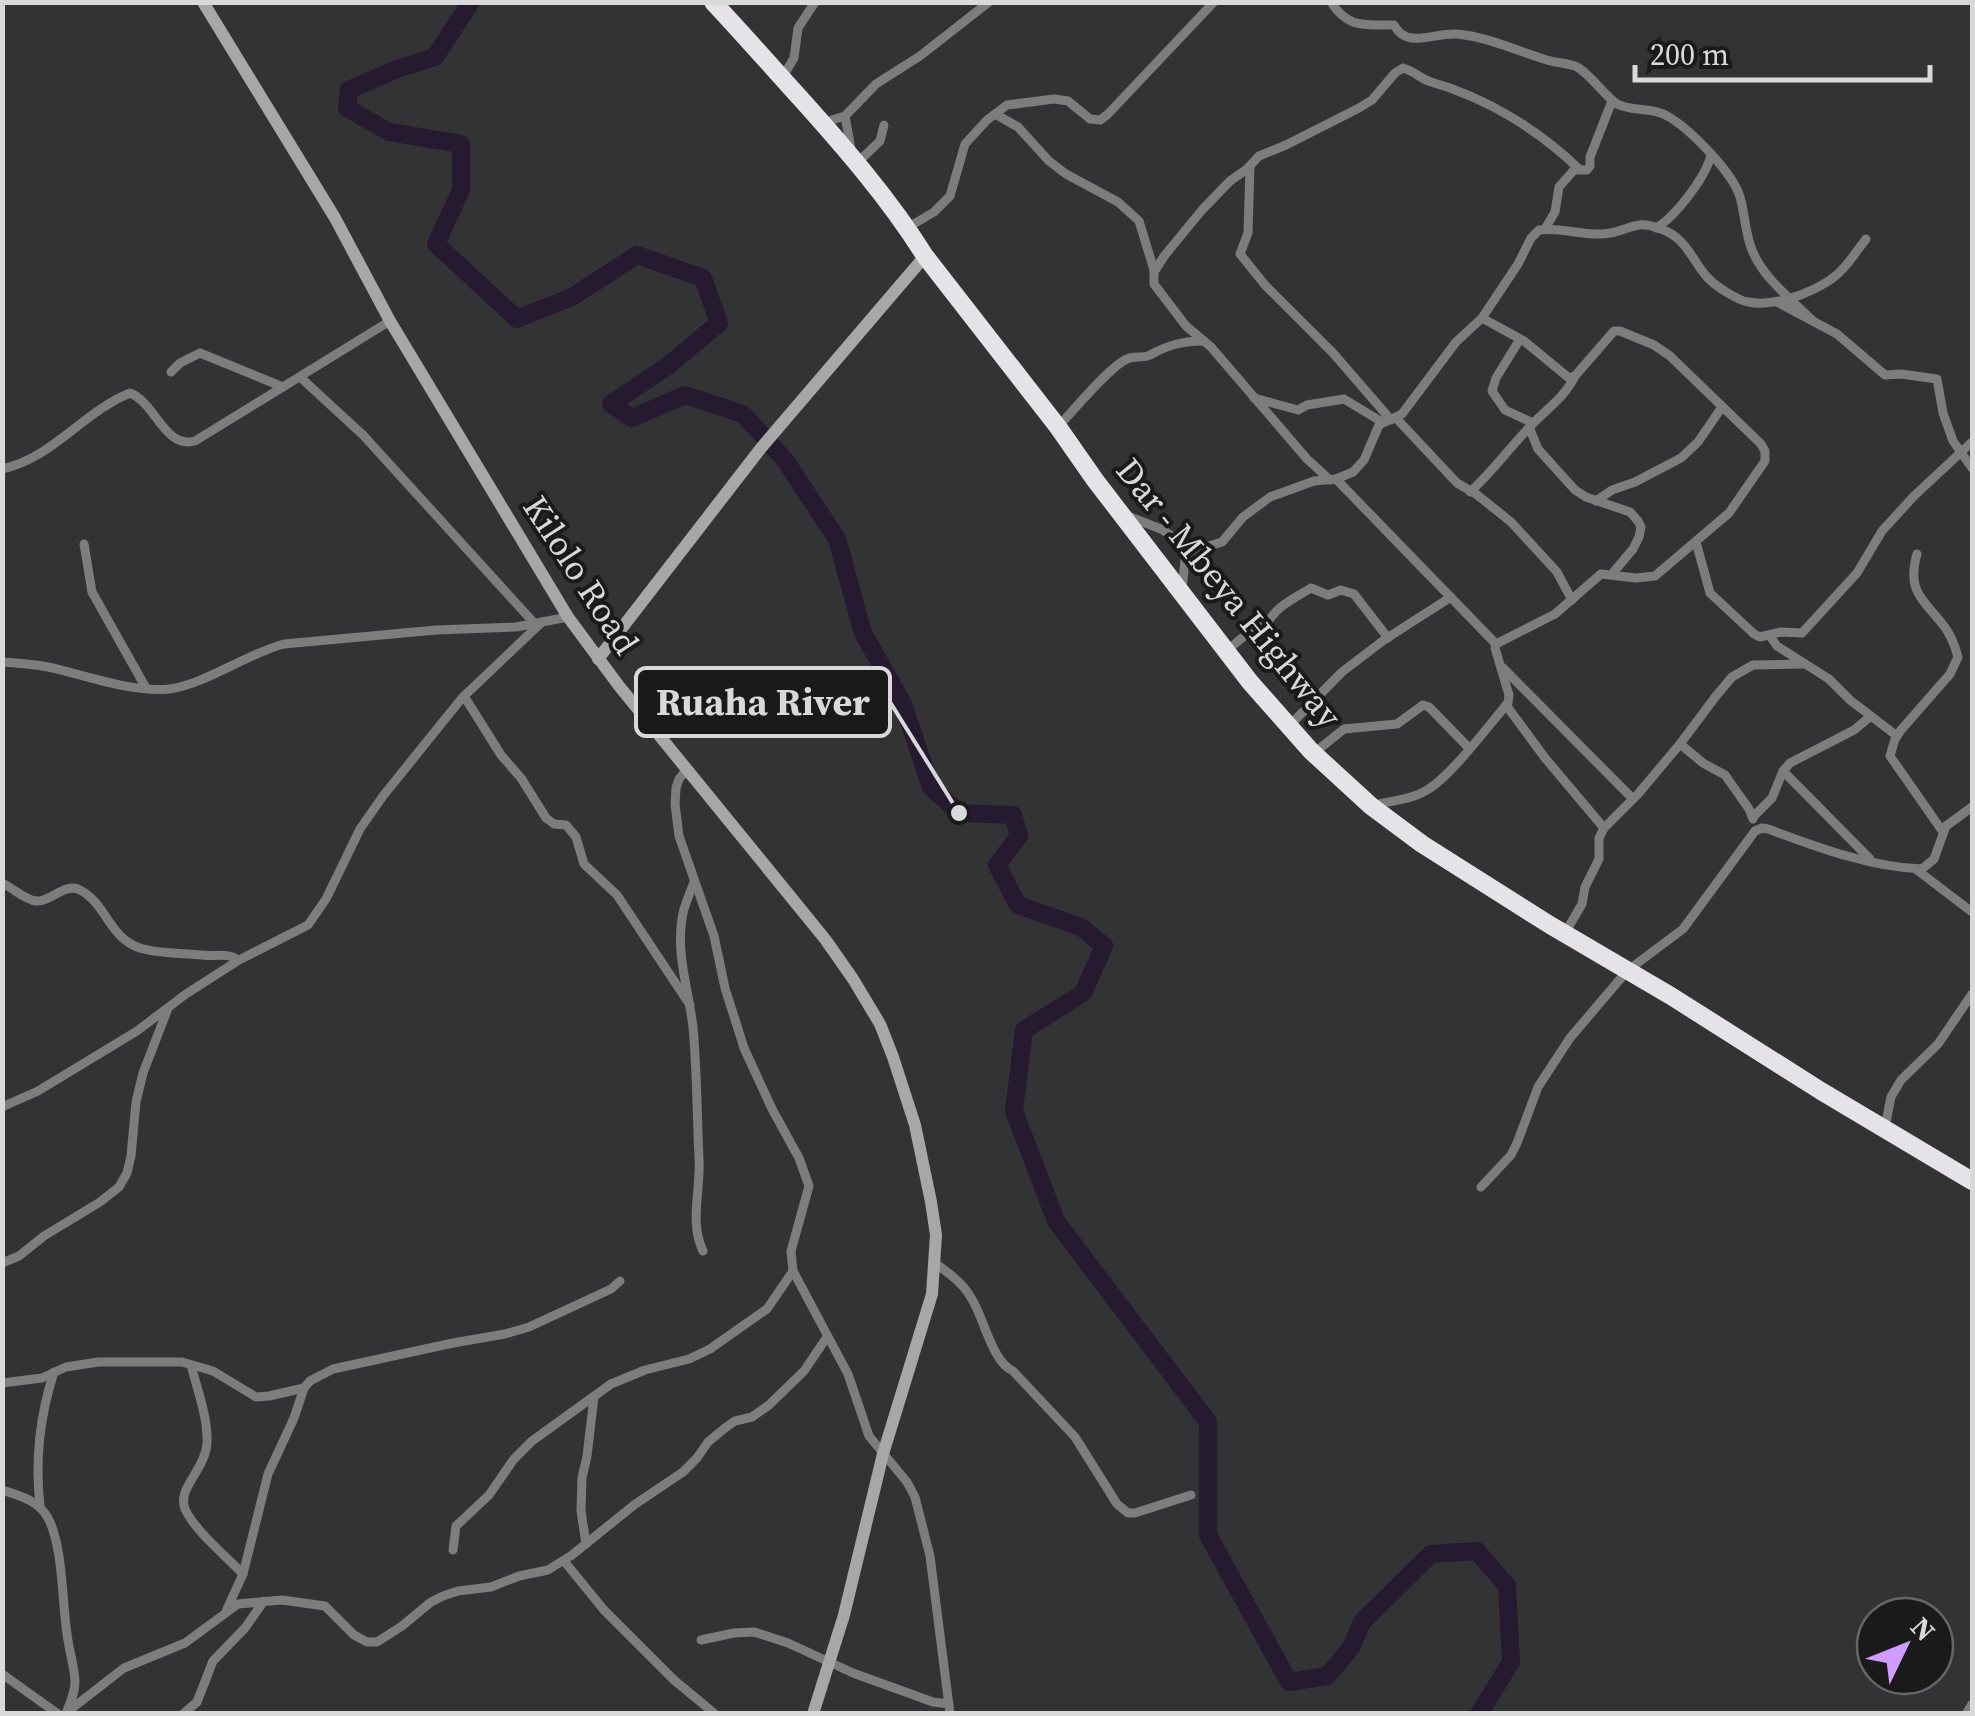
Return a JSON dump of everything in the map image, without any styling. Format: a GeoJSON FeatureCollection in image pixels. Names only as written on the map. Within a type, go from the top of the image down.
{"type":"FeatureCollection","features":[{"type":"Feature","properties":{"kind":"highway","name":"Dar - Mbeya Highway"},"geometry":{"type":"LineString","coordinates":[[713,2],[854,160],[1226,651],[1314,754],[1371,806],[1422,844],[1972,1181]]}},
{"type":"Feature","properties":{"kind":"main road","name":"Kilolo Road"},"geometry":{"type":"LineString","coordinates":[[203,2],[335,218],[390,321],[568,617],[825,939],[854,979],[893,1056],[915,1126],[936,1232],[932,1294],[883,1454],[844,1615],[813,1714]]}},
{"type":"Feature","properties":{"kind":"main road"},"geometry":{"type":"LineString","coordinates":[[598,659],[761,448],[925,256]]}},
{"type":"Feature","properties":{"kind":"street"},"geometry":{"type":"LineString","coordinates":[[782,78],[794,58],[798,28],[815,2]]}},
{"type":"Feature","properties":{"kind":"street"},"geometry":{"type":"LineString","coordinates":[[822,124],[845,116],[876,84],[920,56],[989,2]]}},
{"type":"Feature","properties":{"kind":"street"},"geometry":{"type":"LineString","coordinates":[[907,228],[934,212],[950,196],[962,150],[995,114],[1014,103],[1054,99],[1068,101],[1092,120],[1100,120],[1214,2]]}},
{"type":"Feature","properties":{"kind":"street"},"geometry":{"type":"LineString","coordinates":[[1332,2],[1350,22],[1370,26],[1391,24],[1408,38],[1443,33],[1473,36],[1574,66],[1623,108],[1662,113],[1683,126],[1734,181],[1752,249],[1763,270],[1812,320]]}},
{"type":"Feature","properties":{"kind":"street"},"geometry":{"type":"LineString","coordinates":[[1154,272],[1202,210],[1259,156],[1372,100],[1403,68],[1482,102],[1528,128],[1580,169]]}},
{"type":"Feature","properties":{"kind":"street"},"geometry":{"type":"LineString","coordinates":[[1545,229],[1556,212],[1561,184],[1574,170],[1590,166],[1612,101]]}},
{"type":"Feature","properties":{"kind":"street"},"geometry":{"type":"LineString","coordinates":[[995,114],[1018,127],[1058,168],[1118,202],[1139,220],[1154,284],[1186,326],[1307,458],[1496,644],[1509,695],[1506,705],[1426,791],[1371,806]]}},
{"type":"Feature","properties":{"kind":"street"},"geometry":{"type":"LineString","coordinates":[[845,116],[854,160],[880,141],[884,124]]}},
{"type":"Feature","properties":{"kind":"street"},"geometry":{"type":"LineString","coordinates":[[1656,228],[1675,212],[1700,180],[1711,156]]}},
{"type":"Feature","properties":{"kind":"street"},"geometry":{"type":"LineString","coordinates":[[1250,166],[1248,233],[1240,254],[1265,285],[1334,353],[1390,420],[1445,472],[1511,522],[1557,572],[1572,600]]}},
{"type":"Feature","properties":{"kind":"street"},"geometry":{"type":"LineString","coordinates":[[1182,592],[1188,553],[1222,542],[1243,517],[1270,497],[1353,472],[1364,460],[1377,427],[1404,412],[1456,342],[1482,318],[1539,230],[1598,234],[1638,224],[1656,228],[1675,237],[1709,279],[1743,302],[1789,298],[1833,278],[1866,239]]}},
{"type":"Feature","properties":{"kind":"street"},"geometry":{"type":"LineString","coordinates":[[1776,301],[1837,334],[1885,375],[1937,379],[1943,412],[1960,452],[1972,468]]}},
{"type":"Feature","properties":{"kind":"street"},"geometry":{"type":"LineString","coordinates":[[1482,318],[1542,354],[1567,376],[1575,376]]}},
{"type":"Feature","properties":{"kind":"street"},"geometry":{"type":"LineString","coordinates":[[2,469],[42,454],[130,393],[139,397],[173,439],[185,444],[195,441],[390,321]]}},
{"type":"Feature","properties":{"kind":"street"},"geometry":{"type":"LineString","coordinates":[[1470,492],[1565,394],[1611,333],[1620,331],[1663,350],[1765,450],[1765,461],[1728,512],[1653,577],[1604,573],[1550,618],[1496,644]]}},
{"type":"Feature","properties":{"kind":"street"},"geometry":{"type":"LineString","coordinates":[[1520,339],[1496,378],[1492,392],[1504,410],[1531,425],[1538,449],[1568,483],[1581,494],[1630,512],[1638,521],[1641,527],[1633,549],[1612,574]]}},
{"type":"Feature","properties":{"kind":"street"},"geometry":{"type":"LineString","coordinates":[[1058,427],[1130,357],[1144,358],[1167,344],[1204,342]]}},
{"type":"Feature","properties":{"kind":"street"},"geometry":{"type":"LineString","coordinates":[[171,372],[180,362],[200,354],[283,387]]}},
{"type":"Feature","properties":{"kind":"street"},"geometry":{"type":"LineString","coordinates":[[300,376],[363,435],[538,623]]}},
{"type":"Feature","properties":{"kind":"street"},"geometry":{"type":"LineString","coordinates":[[1254,398],[1298,410],[1344,399],[1390,420]]}},
{"type":"Feature","properties":{"kind":"street"},"geometry":{"type":"LineString","coordinates":[[1596,501],[1681,458],[1698,442],[1722,408]]}},
{"type":"Feature","properties":{"kind":"street"},"geometry":{"type":"LineString","coordinates":[[1696,542],[1712,595],[1754,634],[1760,637],[1805,631],[1856,573],[1882,531],[1972,442]]}},
{"type":"Feature","properties":{"kind":"street"},"geometry":{"type":"LineString","coordinates":[[1121,513],[1161,529],[1194,550]]}},
{"type":"Feature","properties":{"kind":"street"},"geometry":{"type":"LineString","coordinates":[[84,544],[92,592],[146,688]]}},
{"type":"Feature","properties":{"kind":"street"},"geometry":{"type":"LineString","coordinates":[[1917,554],[1913,581],[1925,606],[1946,628],[1958,656],[1950,674],[1897,736],[1890,752],[1942,832]]}},
{"type":"Feature","properties":{"kind":"street"},"geometry":{"type":"LineString","coordinates":[[1226,651],[1252,630],[1268,624],[1272,614],[1311,588],[1328,594],[1341,590],[1354,594],[1388,638]]}},
{"type":"Feature","properties":{"kind":"street"},"geometry":{"type":"LineString","coordinates":[[1288,726],[1342,672],[1451,598]]}},
{"type":"Feature","properties":{"kind":"street"},"geometry":{"type":"LineString","coordinates":[[2,662],[48,667],[146,688],[172,688],[284,644],[516,627],[568,617]]}},
{"type":"Feature","properties":{"kind":"street"},"geometry":{"type":"LineString","coordinates":[[2,1107],[38,1091],[138,1032],[239,960],[308,925],[326,900],[360,829],[383,796],[464,696],[538,623]]}},
{"type":"Feature","properties":{"kind":"street"},"geometry":{"type":"LineString","coordinates":[[1770,636],[1777,646],[1829,679],[1897,736]]}},
{"type":"Feature","properties":{"kind":"street"},"geometry":{"type":"LineString","coordinates":[[1564,933],[1582,904],[1585,887],[1600,859],[1599,838],[1604,828],[1680,744],[1716,696],[1740,671],[1763,664],[1803,664]]}},
{"type":"Feature","properties":{"kind":"street"},"geometry":{"type":"LineString","coordinates":[[1500,666],[1633,799]]}},
{"type":"Feature","properties":{"kind":"street"},"geometry":{"type":"LineString","coordinates":[[464,696],[546,818],[573,832],[584,864],[617,895],[690,1004]]}},
{"type":"Feature","properties":{"kind":"street"},"geometry":{"type":"LineString","coordinates":[[1506,705],[1544,758],[1604,828]]}},
{"type":"Feature","properties":{"kind":"street"},"geometry":{"type":"LineString","coordinates":[[1314,754],[1344,729],[1397,724],[1424,706],[1469,748]]}},
{"type":"Feature","properties":{"kind":"street"},"geometry":{"type":"LineString","coordinates":[[1753,817],[1772,798],[1790,763],[1854,730],[1870,716]]}},
{"type":"Feature","properties":{"kind":"street"},"geometry":{"type":"LineString","coordinates":[[1680,744],[1725,775],[1753,817],[1755,831]]}},
{"type":"Feature","properties":{"kind":"street"},"geometry":{"type":"LineString","coordinates":[[688,769],[679,780],[675,804],[679,836],[714,936],[744,1048],[800,1158],[809,1186],[791,1251],[793,1272],[855,1391],[869,1436],[911,1488],[921,1516],[930,1556],[949,1709]]}},
{"type":"Feature","properties":{"kind":"street"},"geometry":{"type":"LineString","coordinates":[[1783,771],[1872,861]]}},
{"type":"Feature","properties":{"kind":"street"},"geometry":{"type":"LineString","coordinates":[[1481,1188],[1510,1155],[1538,1087],[1570,1038],[1626,971],[1683,930],[1755,831],[1768,829],[1824,850],[1922,870],[1931,864],[1942,832],[1972,807]]}},
{"type":"Feature","properties":{"kind":"street"},"geometry":{"type":"LineString","coordinates":[[1916,870],[1972,912]]}},
{"type":"Feature","properties":{"kind":"street"},"geometry":{"type":"LineString","coordinates":[[694,882],[682,919],[683,966],[697,1091],[700,1163],[696,1230],[703,1251]]}},
{"type":"Feature","properties":{"kind":"street"},"geometry":{"type":"LineString","coordinates":[[2,883],[34,901],[68,888],[82,891],[122,939],[140,948],[207,956],[228,954],[239,960]]}},
{"type":"Feature","properties":{"kind":"street"},"geometry":{"type":"LineString","coordinates":[[1885,1127],[1891,1097],[1901,1080],[1938,1044],[1972,994]]}},
{"type":"Feature","properties":{"kind":"street"},"geometry":{"type":"LineString","coordinates":[[2,1263],[118,1187],[131,1156],[143,1073],[168,1008]]}},
{"type":"Feature","properties":{"kind":"street"},"geometry":{"type":"LineString","coordinates":[[935,1263],[971,1296],[1003,1364],[1074,1437],[1116,1504],[1136,1512],[1191,1495]]}},
{"type":"Feature","properties":{"kind":"street"},"geometry":{"type":"LineString","coordinates":[[453,1550],[456,1526],[489,1496],[514,1459],[532,1441],[611,1384],[689,1359],[710,1348],[774,1302],[793,1272]]}},
{"type":"Feature","properties":{"kind":"street"},"geometry":{"type":"LineString","coordinates":[[226,1611],[243,1574],[268,1474],[304,1388],[319,1374],[529,1327],[610,1289],[620,1280]]}},
{"type":"Feature","properties":{"kind":"street"},"geometry":{"type":"LineString","coordinates":[[64,1713],[124,1668],[185,1643],[238,1604],[282,1600],[325,1606],[354,1635],[376,1642],[443,1596],[548,1570],[682,1472],[725,1428],[769,1405],[804,1371],[827,1336]]}},
{"type":"Feature","properties":{"kind":"street"},"geometry":{"type":"LineString","coordinates":[[2,1383],[42,1378],[98,1362],[182,1362],[213,1371],[256,1397],[304,1388]]}},
{"type":"Feature","properties":{"kind":"street"},"geometry":{"type":"LineString","coordinates":[[191,1365],[207,1444],[204,1458],[186,1490],[185,1509],[243,1574]]}},
{"type":"Feature","properties":{"kind":"street"},"geometry":{"type":"LineString","coordinates":[[40,1506],[37,1462],[54,1372]]}},
{"type":"Feature","properties":{"kind":"street"},"geometry":{"type":"LineString","coordinates":[[586,1544],[582,1478],[594,1397]]}},
{"type":"Feature","properties":{"kind":"street"},"geometry":{"type":"LineString","coordinates":[[2,1490],[40,1506],[56,1540],[75,1682],[64,1713]]}},
{"type":"Feature","properties":{"kind":"street"},"geometry":{"type":"LineString","coordinates":[[564,1561],[604,1610],[674,1680],[715,1714]]}},
{"type":"Feature","properties":{"kind":"street"},"geometry":{"type":"LineString","coordinates":[[183,1714],[197,1702],[212,1661],[245,1628],[264,1601]]}},
{"type":"Feature","properties":{"kind":"street"},"geometry":{"type":"LineString","coordinates":[[701,1640],[754,1632],[949,1709]]}},
{"type":"Feature","properties":{"kind":"street"},"geometry":{"type":"LineString","coordinates":[[2,1674],[64,1713]]}},
{"type":"Feature","properties":{"kind":"street"},"geometry":{"type":"LineString","coordinates":[[1966,1714],[1972,1704]]}},
{"type":"Feature","properties":{"kind":"waterway"},"geometry":{"type":"LineString","coordinates":[[471,2],[435,57],[349,90],[347,108],[389,132],[461,144],[461,190],[436,244],[517,319],[572,297],[637,255],[703,278],[719,323],[669,365],[611,404],[632,418],[685,395],[743,414],[785,460],[837,539],[863,633],[903,704],[931,787],[959,813],[1013,815],[1019,836],[997,865],[1018,905],[1081,927],[1104,946],[1083,993],[1024,1030],[1014,1111],[1056,1221],[1208,1422],[1208,1535],[1289,1682],[1327,1676],[1351,1648],[1362,1622],[1431,1554],[1477,1551],[1507,1586],[1511,1662],[1479,1714]]}},
{"type":"Feature","properties":{"kind":"place","name":"Ruaha River"},"geometry":{"type":"Point","coordinates":[959,813]}}]}
